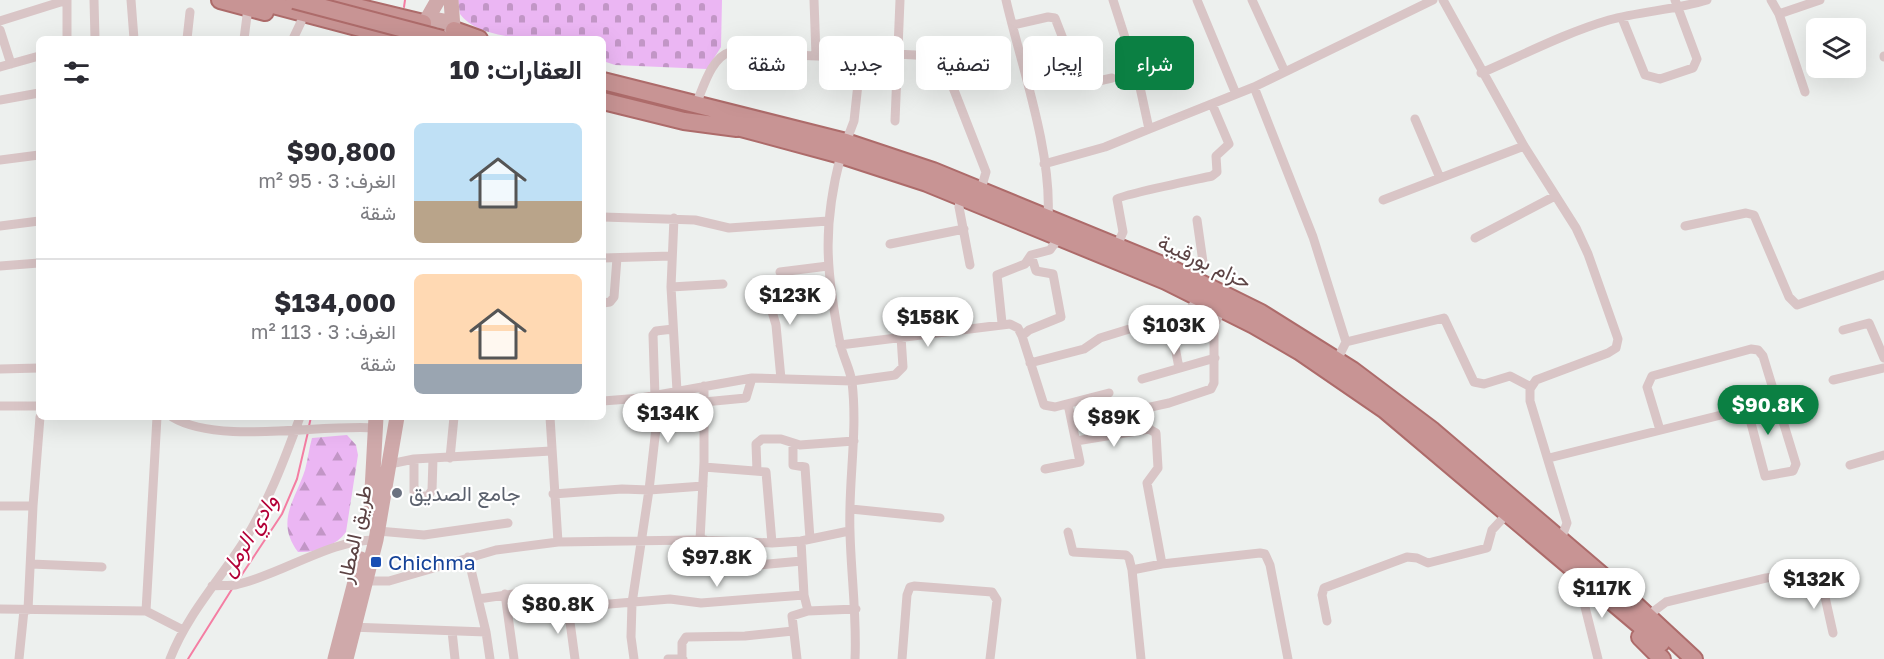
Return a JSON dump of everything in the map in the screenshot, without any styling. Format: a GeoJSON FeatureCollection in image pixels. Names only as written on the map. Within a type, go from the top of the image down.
{"type":"FeatureCollection","features":[{"type":"Feature","properties":{"kind":"highway"},"geometry":{"type":"LineString","coordinates":[[220,0],[251,4],[389,36]]}},
{"type":"Feature","properties":{"kind":"highway"},"geometry":{"type":"LineString","coordinates":[[294,0],[452,34]]}},
{"type":"Feature","properties":{"kind":"highway"},"geometry":{"type":"LineString","coordinates":[[328,0],[374,5],[424,22]]}},
{"type":"Feature","properties":{"kind":"highway"},"geometry":{"type":"LineString","coordinates":[[251,4],[301,22],[355,36]]}},
{"type":"Feature","properties":{"kind":"highway"},"geometry":{"type":"LineString","coordinates":[[606,72],[699,97],[749,124]]}},
{"type":"Feature","properties":{"kind":"highway","name":"حزام بورقيبة"},"geometry":{"type":"LineString","coordinates":[[606,82],[981,189],[1197,280],[1261,313],[1337,360],[1425,424],[1561,539],[1680,659]]}},
{"type":"Feature","properties":{"kind":"highway","name":"حزام بورقيبة"},"geometry":{"type":"LineString","coordinates":[[606,93],[749,124]]}},
{"type":"Feature","properties":{"kind":"highway"},"geometry":{"type":"LineString","coordinates":[[606,102],[684,121],[749,124]]}},
{"type":"Feature","properties":{"kind":"highway","name":"حزام بورقيبة"},"geometry":{"type":"LineString","coordinates":[[844,149],[1060,236],[1201,297],[1299,351],[1353,387],[1422,440],[1586,579],[1621,599],[1694,659]]}},
{"type":"Feature","properties":{"kind":"highway"},"geometry":{"type":"LineString","coordinates":[[1621,599],[1654,611],[1706,659]]}},
{"type":"Feature","properties":{"kind":"highway"},"geometry":{"type":"LineString","coordinates":[[1621,599],[1636,632],[1662,659]]}},
{"type":"Feature","properties":{"kind":"main road"},"geometry":{"type":"LineString","coordinates":[[413,36],[438,0]]}},
{"type":"Feature","properties":{"kind":"main road"},"geometry":{"type":"LineString","coordinates":[[451,0],[452,34]]}},
{"type":"Feature","properties":{"kind":"main road"},"geometry":{"type":"LineString","coordinates":[[424,22],[443,21],[452,34]]}},
{"type":"Feature","properties":{"kind":"main road","name":"طريق المطار"},"geometry":{"type":"LineString","coordinates":[[346,659],[349,627],[390,467],[397,420]]}},
{"type":"Feature","properties":{"kind":"main road","name":"طريق المطار"},"geometry":{"type":"LineString","coordinates":[[373,537],[372,465],[375,422]]}},
{"type":"Feature","properties":{"kind":"main road"},"geometry":{"type":"LineString","coordinates":[[372,465],[390,467]]}},
{"type":"Feature","properties":{"kind":"main road","name":"طريق المطار"},"geometry":{"type":"LineString","coordinates":[[335,659],[349,627]]}},
{"type":"Feature","properties":{"kind":"street"},"geometry":{"type":"LineString","coordinates":[[0,21],[67,0],[67,36]]}},
{"type":"Feature","properties":{"kind":"street"},"geometry":{"type":"LineString","coordinates":[[94,0],[94,36]]}},
{"type":"Feature","properties":{"kind":"street"},"geometry":{"type":"LineString","coordinates":[[131,0],[134,36]]}},
{"type":"Feature","properties":{"kind":"street"},"geometry":{"type":"LineString","coordinates":[[360,0],[374,5]]}},
{"type":"Feature","properties":{"kind":"street"},"geometry":{"type":"LineString","coordinates":[[699,97],[706,80],[725,54],[736,52],[816,56],[814,0]]}},
{"type":"Feature","properties":{"kind":"street"},"geometry":{"type":"LineString","coordinates":[[897,36],[900,0]]}},
{"type":"Feature","properties":{"kind":"street"},"geometry":{"type":"LineString","coordinates":[[1006,0],[1050,191],[1048,217]]}},
{"type":"Feature","properties":{"kind":"street"},"geometry":{"type":"LineString","coordinates":[[1113,0],[1138,78],[1149,129]]}},
{"type":"Feature","properties":{"kind":"street"},"geometry":{"type":"LineString","coordinates":[[1197,0],[1236,94]]}},
{"type":"Feature","properties":{"kind":"street"},"geometry":{"type":"LineString","coordinates":[[1252,0],[1285,72]]}},
{"type":"Feature","properties":{"kind":"street"},"geometry":{"type":"LineString","coordinates":[[1044,164],[1105,147],[1254,87],[1433,0]]}},
{"type":"Feature","properties":{"kind":"street"},"geometry":{"type":"LineString","coordinates":[[1443,0],[1481,73],[1588,254],[1618,342],[1616,348],[1608,353],[1536,380],[1531,387],[1530,401],[1567,523],[1561,539]]}},
{"type":"Feature","properties":{"kind":"street"},"geometry":{"type":"LineString","coordinates":[[1481,73],[1581,30],[1677,4],[1707,0]]}},
{"type":"Feature","properties":{"kind":"street"},"geometry":{"type":"LineString","coordinates":[[1771,0],[1779,14],[1805,92]]}},
{"type":"Feature","properties":{"kind":"street"},"geometry":{"type":"LineString","coordinates":[[1779,14],[1820,0]]}},
{"type":"Feature","properties":{"kind":"street"},"geometry":{"type":"LineString","coordinates":[[245,36],[251,4]]}},
{"type":"Feature","properties":{"kind":"street"},"geometry":{"type":"LineString","coordinates":[[1622,18],[1645,75],[1660,80],[1693,68],[1696,64],[1697,59],[1677,4]]}},
{"type":"Feature","properties":{"kind":"street"},"geometry":{"type":"LineString","coordinates":[[187,36],[190,12]]}},
{"type":"Feature","properties":{"kind":"street"},"geometry":{"type":"LineString","coordinates":[[1012,25],[1048,17],[1055,18],[1079,80],[1085,84],[1112,78]]}},
{"type":"Feature","properties":{"kind":"street"},"geometry":{"type":"LineString","coordinates":[[294,36],[301,22]]}},
{"type":"Feature","properties":{"kind":"street"},"geometry":{"type":"LineString","coordinates":[[0,30],[11,64]]}},
{"type":"Feature","properties":{"kind":"street"},"geometry":{"type":"LineString","coordinates":[[904,54],[934,56],[945,67],[986,172],[981,189]]}},
{"type":"Feature","properties":{"kind":"street"},"geometry":{"type":"LineString","coordinates":[[0,67],[36,57]]}},
{"type":"Feature","properties":{"kind":"street"},"geometry":{"type":"LineString","coordinates":[[1254,87],[1320,257],[1346,342],[1337,360]]}},
{"type":"Feature","properties":{"kind":"street"},"geometry":{"type":"LineString","coordinates":[[855,659],[856,609],[849,531],[855,441],[852,381],[840,345],[828,266],[828,221],[831,192],[856,115],[858,90]]}},
{"type":"Feature","properties":{"kind":"street"},"geometry":{"type":"LineString","coordinates":[[895,90],[895,121]]}},
{"type":"Feature","properties":{"kind":"street"},"geometry":{"type":"LineString","coordinates":[[0,100],[36,94]]}},
{"type":"Feature","properties":{"kind":"street"},"geometry":{"type":"LineString","coordinates":[[1117,246],[1123,232],[1117,199],[1121,196],[1212,176],[1217,172],[1216,156],[1229,144],[1212,104]]}},
{"type":"Feature","properties":{"kind":"street"},"geometry":{"type":"LineString","coordinates":[[1414,119],[1440,178]]}},
{"type":"Feature","properties":{"kind":"street"},"geometry":{"type":"LineString","coordinates":[[1383,200],[1524,146]]}},
{"type":"Feature","properties":{"kind":"street"},"geometry":{"type":"LineString","coordinates":[[0,160],[36,155]]}},
{"type":"Feature","properties":{"kind":"street"},"geometry":{"type":"LineString","coordinates":[[961,196],[959,207],[970,265]]}},
{"type":"Feature","properties":{"kind":"street"},"geometry":{"type":"LineString","coordinates":[[1475,238],[1555,196]]}},
{"type":"Feature","properties":{"kind":"street"},"geometry":{"type":"LineString","coordinates":[[1685,226],[1746,213],[1754,214],[1789,297],[1797,305],[1884,275]]}},
{"type":"Feature","properties":{"kind":"street"},"geometry":{"type":"LineString","coordinates":[[606,217],[708,221],[729,228],[828,221]]}},
{"type":"Feature","properties":{"kind":"street"},"geometry":{"type":"LineString","coordinates":[[674,218],[671,287],[677,391]]}},
{"type":"Feature","properties":{"kind":"street"},"geometry":{"type":"LineString","coordinates":[[1197,220],[1203,262],[1197,280]]}},
{"type":"Feature","properties":{"kind":"street"},"geometry":{"type":"LineString","coordinates":[[0,226],[36,221]]}},
{"type":"Feature","properties":{"kind":"street"},"geometry":{"type":"LineString","coordinates":[[890,244],[964,229]]}},
{"type":"Feature","properties":{"kind":"street"},"geometry":{"type":"LineString","coordinates":[[1002,323],[997,275],[1025,264],[1031,255],[1050,250],[1060,236]]}},
{"type":"Feature","properties":{"kind":"street"},"geometry":{"type":"LineString","coordinates":[[1022,336],[1029,330],[1061,317],[1053,274],[1036,272],[1031,255]]}},
{"type":"Feature","properties":{"kind":"street"},"geometry":{"type":"LineString","coordinates":[[606,258],[671,256]]}},
{"type":"Feature","properties":{"kind":"street"},"geometry":{"type":"LineString","coordinates":[[606,302],[614,297],[617,258]]}},
{"type":"Feature","properties":{"kind":"street"},"geometry":{"type":"LineString","coordinates":[[0,266],[36,263]]}},
{"type":"Feature","properties":{"kind":"street"},"geometry":{"type":"LineString","coordinates":[[780,272],[828,266]]}},
{"type":"Feature","properties":{"kind":"street"},"geometry":{"type":"LineString","coordinates":[[762,281],[776,325],[781,379]]}},
{"type":"Feature","properties":{"kind":"street"},"geometry":{"type":"LineString","coordinates":[[671,287],[723,284]]}},
{"type":"Feature","properties":{"kind":"street"},"geometry":{"type":"LineString","coordinates":[[1030,363],[1084,349],[1100,338],[1188,311],[1201,297]]}},
{"type":"Feature","properties":{"kind":"street"},"geometry":{"type":"LineString","coordinates":[[1072,424],[1204,393],[1214,383],[1214,326],[1222,308]]}},
{"type":"Feature","properties":{"kind":"street"},"geometry":{"type":"LineString","coordinates":[[1169,315],[1179,368]]}},
{"type":"Feature","properties":{"kind":"street"},"geometry":{"type":"LineString","coordinates":[[1346,342],[1444,318],[1474,382],[1484,384],[1510,376],[1531,387]]}},
{"type":"Feature","properties":{"kind":"street"},"geometry":{"type":"LineString","coordinates":[[840,345],[1002,323],[1015,325],[1022,336],[1044,405],[1051,407],[1068,404],[1109,393]]}},
{"type":"Feature","properties":{"kind":"street"},"geometry":{"type":"LineString","coordinates":[[1843,330],[1869,323],[1884,358]]}},
{"type":"Feature","properties":{"kind":"street"},"geometry":{"type":"LineString","coordinates":[[633,659],[632,603],[656,428],[653,396],[653,335],[656,331],[673,329]]}},
{"type":"Feature","properties":{"kind":"street"},"geometry":{"type":"LineString","coordinates":[[606,401],[653,396],[752,378],[852,381],[900,372],[903,367],[901,337]]}},
{"type":"Feature","properties":{"kind":"street"},"geometry":{"type":"LineString","coordinates":[[1660,430],[1647,387],[1649,378],[1656,374],[1751,349],[1758,350],[1763,357],[1778,401],[1796,468],[1768,477],[1764,473],[1747,408]]}},
{"type":"Feature","properties":{"kind":"street"},"geometry":{"type":"LineString","coordinates":[[1142,380],[1215,358]]}},
{"type":"Feature","properties":{"kind":"street"},"geometry":{"type":"LineString","coordinates":[[0,369],[36,368]]}},
{"type":"Feature","properties":{"kind":"street"},"geometry":{"type":"LineString","coordinates":[[1833,380],[1884,368]]}},
{"type":"Feature","properties":{"kind":"street"},"geometry":{"type":"LineString","coordinates":[[704,402],[747,398],[752,378]]}},
{"type":"Feature","properties":{"kind":"street"},"geometry":{"type":"LineString","coordinates":[[704,386],[702,540],[705,562],[709,567],[725,568],[802,561]]}},
{"type":"Feature","properties":{"kind":"street"},"geometry":{"type":"LineString","coordinates":[[1549,458],[1778,401]]}},
{"type":"Feature","properties":{"kind":"street"},"geometry":{"type":"LineString","coordinates":[[1044,469],[1079,463],[1068,404]]}},
{"type":"Feature","properties":{"kind":"street"},"geometry":{"type":"LineString","coordinates":[[0,406],[36,406]]}},
{"type":"Feature","properties":{"kind":"street"},"geometry":{"type":"LineString","coordinates":[[19,659],[31,564],[40,420]]}},
{"type":"Feature","properties":{"kind":"street"},"geometry":{"type":"LineString","coordinates":[[146,611],[157,420]]}},
{"type":"Feature","properties":{"kind":"street"},"geometry":{"type":"LineString","coordinates":[[178,420],[220,429],[296,429],[375,422]]}},
{"type":"Feature","properties":{"kind":"street"},"geometry":{"type":"LineString","coordinates":[[219,420],[220,429]]}},
{"type":"Feature","properties":{"kind":"street"},"geometry":{"type":"LineString","coordinates":[[170,659],[183,630],[242,545],[259,515],[299,420]]}},
{"type":"Feature","properties":{"kind":"street"},"geometry":{"type":"LineString","coordinates":[[450,458],[454,420]]}},
{"type":"Feature","properties":{"kind":"street"},"geometry":{"type":"LineString","coordinates":[[550,420],[553,494],[558,542]]}},
{"type":"Feature","properties":{"kind":"street"},"geometry":{"type":"LineString","coordinates":[[1076,441],[1149,429],[1154,431],[1158,468],[1147,483],[1162,564]]}},
{"type":"Feature","properties":{"kind":"street"},"geometry":{"type":"LineString","coordinates":[[757,471],[758,441],[781,439],[793,444],[855,441]]}},
{"type":"Feature","properties":{"kind":"street"},"geometry":{"type":"LineString","coordinates":[[793,444],[794,465],[803,465],[806,468],[805,540],[802,561],[804,595],[808,611]]}},
{"type":"Feature","properties":{"kind":"street"},"geometry":{"type":"LineString","coordinates":[[390,467],[414,459],[551,451]]}},
{"type":"Feature","properties":{"kind":"street"},"geometry":{"type":"LineString","coordinates":[[1850,465],[1884,455]]}},
{"type":"Feature","properties":{"kind":"street"},"geometry":{"type":"LineString","coordinates":[[414,459],[414,492],[418,496],[428,496],[432,490],[433,459]]}},
{"type":"Feature","properties":{"kind":"street"},"geometry":{"type":"LineString","coordinates":[[704,467],[768,474],[772,543]]}},
{"type":"Feature","properties":{"kind":"street"},"geometry":{"type":"LineString","coordinates":[[553,494],[703,486]]}},
{"type":"Feature","properties":{"kind":"street"},"geometry":{"type":"LineString","coordinates":[[0,506],[33,506]]}},
{"type":"Feature","properties":{"kind":"street"},"geometry":{"type":"LineString","coordinates":[[851,510],[940,518]]}},
{"type":"Feature","properties":{"kind":"street"},"geometry":{"type":"LineString","coordinates":[[1327,621],[1322,595],[1324,588],[1407,557],[1428,563],[1487,548],[1492,530],[1508,513]]}},
{"type":"Feature","properties":{"kind":"street"},"geometry":{"type":"LineString","coordinates":[[212,586],[235,585],[373,537],[424,535],[508,523]]}},
{"type":"Feature","properties":{"kind":"street"},"geometry":{"type":"LineString","coordinates":[[361,580],[389,581],[496,550],[558,542],[702,540],[772,543],[805,540],[849,531]]}},
{"type":"Feature","properties":{"kind":"street"},"geometry":{"type":"LineString","coordinates":[[1068,532],[1073,552],[1126,555],[1129,558],[1141,659]]}},
{"type":"Feature","properties":{"kind":"street"},"geometry":{"type":"LineString","coordinates":[[1132,570],[1162,564],[1265,554],[1270,565],[1288,659]]}},
{"type":"Feature","properties":{"kind":"street"},"geometry":{"type":"LineString","coordinates":[[468,557],[490,659]]}},
{"type":"Feature","properties":{"kind":"street"},"geometry":{"type":"LineString","coordinates":[[31,564],[102,567]]}},
{"type":"Feature","properties":{"kind":"street"},"geometry":{"type":"LineString","coordinates":[[1654,611],[1666,602],[1766,578],[1819,570],[1833,633]]}},
{"type":"Feature","properties":{"kind":"street"},"geometry":{"type":"LineString","coordinates":[[1586,579],[1585,607],[1595,658]]}},
{"type":"Feature","properties":{"kind":"street"},"geometry":{"type":"LineString","coordinates":[[902,659],[907,595],[910,587],[914,586],[992,592],[997,600],[990,659]]}},
{"type":"Feature","properties":{"kind":"street"},"geometry":{"type":"LineString","coordinates":[[478,598],[534,591],[541,597],[544,608],[567,608],[676,598],[701,603],[804,595]]}},
{"type":"Feature","properties":{"kind":"street"},"geometry":{"type":"LineString","coordinates":[[505,594],[514,659]]}},
{"type":"Feature","properties":{"kind":"street"},"geometry":{"type":"LineString","coordinates":[[567,608],[575,659]]}},
{"type":"Feature","properties":{"kind":"street"},"geometry":{"type":"LineString","coordinates":[[0,609],[146,611],[183,630]]}},
{"type":"Feature","properties":{"kind":"street"},"geometry":{"type":"LineString","coordinates":[[797,659],[792,616],[808,611],[856,609]]}},
{"type":"Feature","properties":{"kind":"street"},"geometry":{"type":"LineString","coordinates":[[349,627],[486,632]]}},
{"type":"Feature","properties":{"kind":"street"},"geometry":{"type":"LineString","coordinates":[[452,631],[455,659]]}},
{"type":"Feature","properties":{"kind":"street"},"geometry":{"type":"LineString","coordinates":[[668,659],[682,659],[682,643],[686,637],[745,636],[793,631]]}},
{"type":"Feature","properties":{"kind":"green space"},"geometry":{"type":"Polygon","coordinates":[[[458,0],[722,0],[721,47],[707,69],[615,65],[606,62],[606,36],[506,36],[471,24],[460,14],[458,0]]]}},
{"type":"Feature","properties":{"kind":"green space"},"geometry":{"type":"Polygon","coordinates":[[[347,435],[356,445],[358,455],[346,532],[325,548],[298,552],[291,541],[287,521],[292,501],[305,470],[312,438],[347,435]]]}},
{"type":"Feature","properties":{"kind":"waterway","name":"وادي الرمل"},"geometry":{"type":"LineString","coordinates":[[404,7],[405,0]]}},
{"type":"Feature","properties":{"kind":"waterway","name":"وادي الرمل"},"geometry":{"type":"LineString","coordinates":[[309,426],[310,420]]}},
{"type":"Feature","properties":{"kind":"waterway","name":"وادي الرمل"},"geometry":{"type":"LineString","coordinates":[[237,582],[282,514],[297,479],[308,432]]}},
{"type":"Feature","properties":{"kind":"waterway","name":"وادي الرمل"},"geometry":{"type":"LineString","coordinates":[[188,659],[232,589]]}},
{"type":"Feature","properties":{"kind":"place","name":"جامع الصديق"},"geometry":{"type":"Point","coordinates":[397,493]}},
{"type":"Feature","properties":{"kind":"place","name":"Chichma"},"geometry":{"type":"Point","coordinates":[376,562]}}]}
